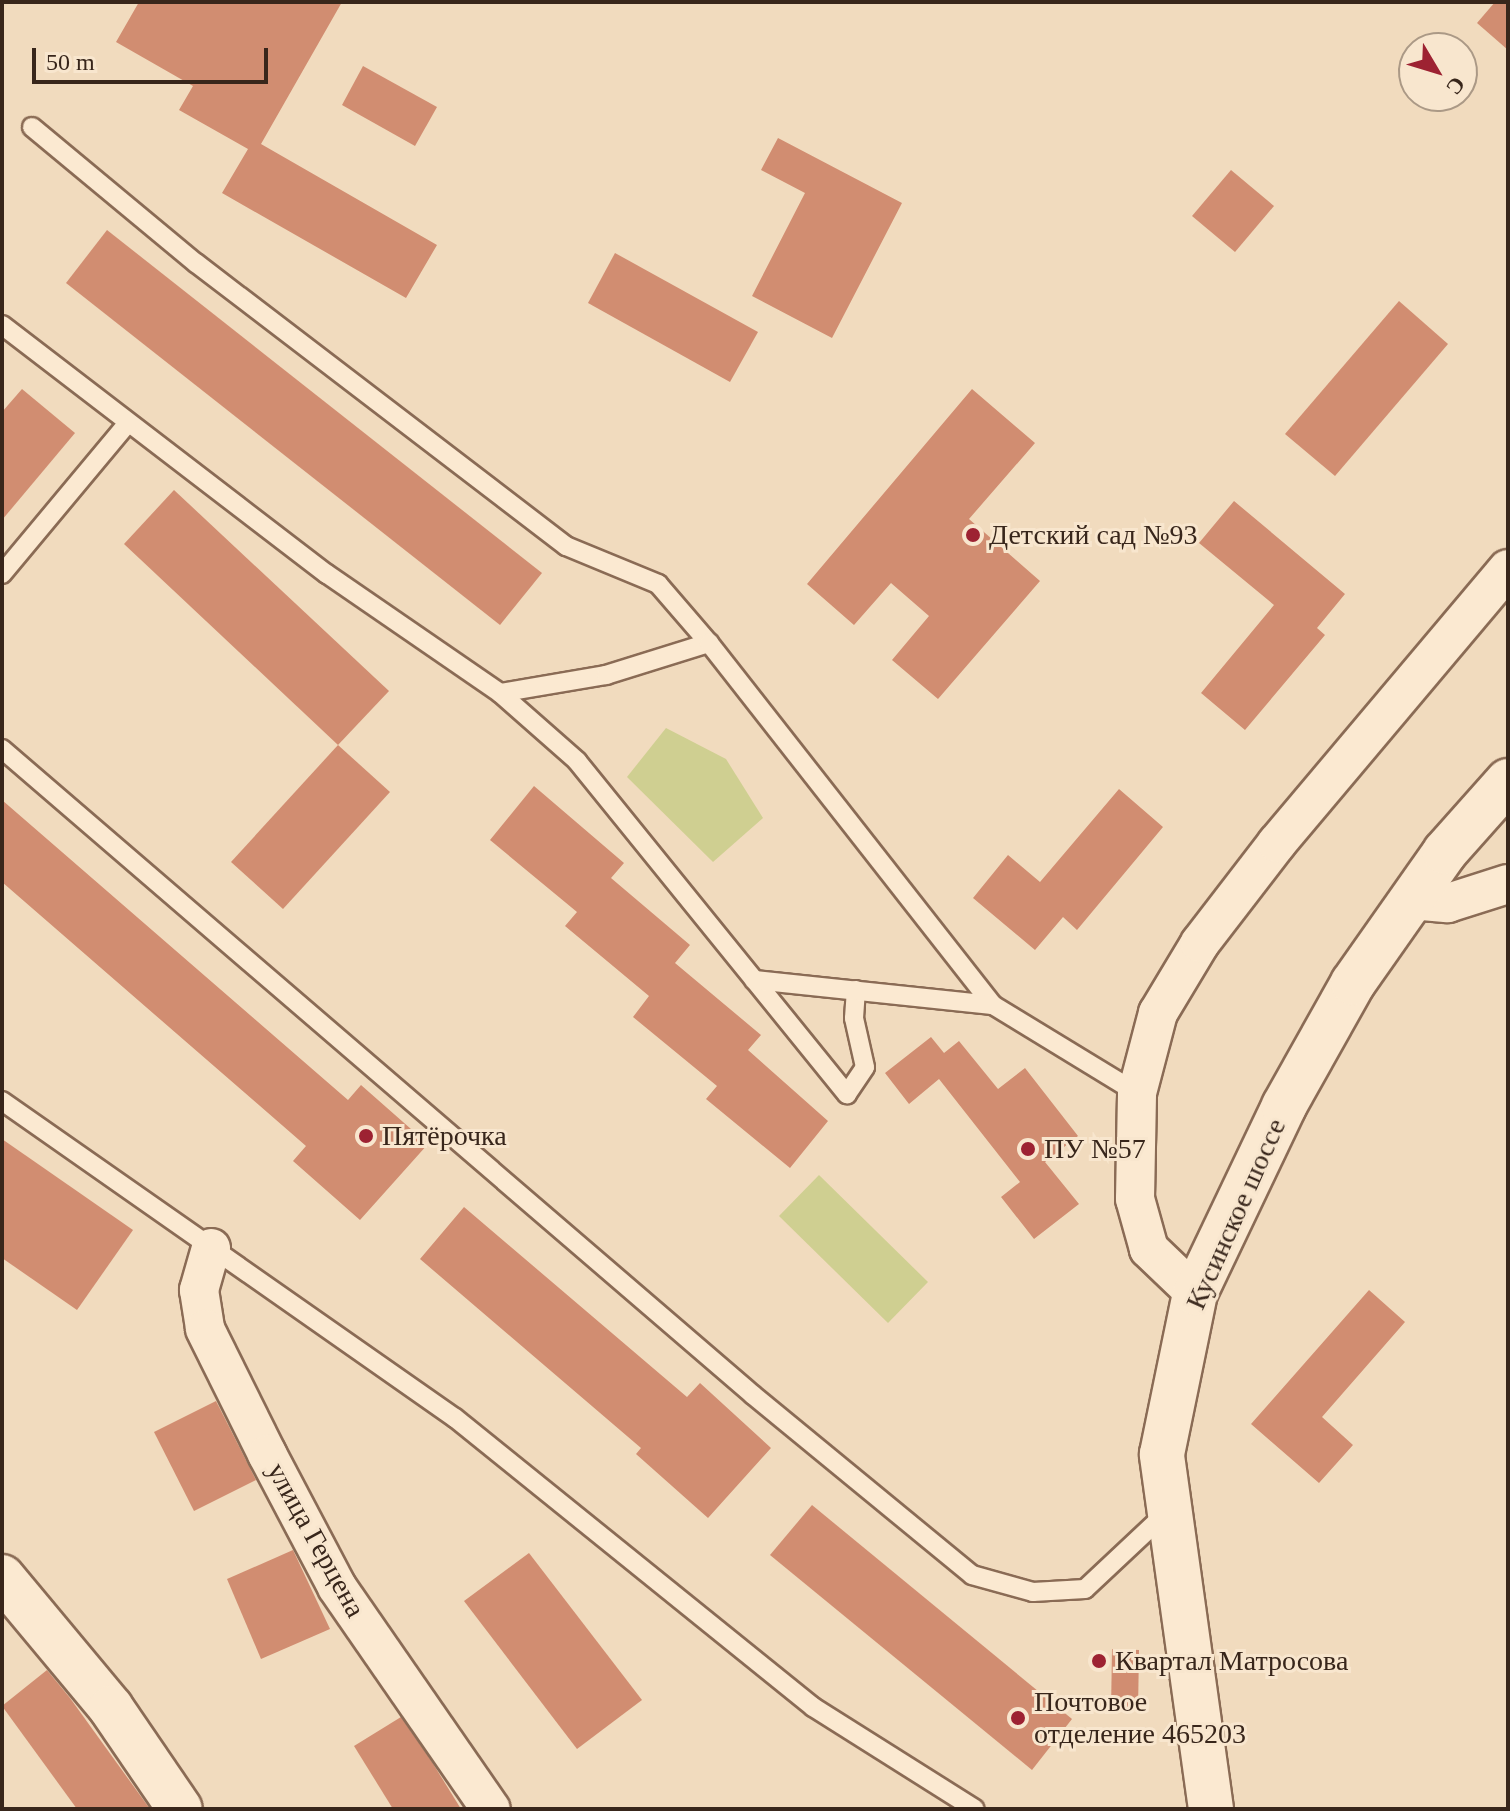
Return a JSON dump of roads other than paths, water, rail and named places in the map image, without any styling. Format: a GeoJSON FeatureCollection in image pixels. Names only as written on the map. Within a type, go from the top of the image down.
{"type":"FeatureCollection","features":[{"type":"Feature","properties":{"kind":"main road","name":"Кусинское шоссе"},"geometry":{"type":"LineString","coordinates":[[1211,1809],[1162,1454],[1195,1293],[1284,1106],[1353,983],[1445,852],[1508,781]]}},
{"type":"Feature","properties":{"kind":"main road"},"geometry":{"type":"LineString","coordinates":[[6,1589],[111,1708],[180,1809]]}},
{"type":"Feature","properties":{"kind":"street"},"geometry":{"type":"LineString","coordinates":[[1195,1293],[1149,1249],[1135,1199],[1137,1093],[1158,1013],[1200,943],[1508,569]]}},
{"type":"Feature","properties":{"kind":"street"},"geometry":{"type":"LineString","coordinates":[[1411,900],[1448,903],[1508,884]]}},
{"type":"Feature","properties":{"kind":"street","name":"улица Герцена"},"geometry":{"type":"LineString","coordinates":[[211,1248],[199,1290],[205,1329],[267,1454],[337,1587],[491,1809]]}},
{"type":"Feature","properties":{"kind":"lane"},"geometry":{"type":"LineString","coordinates":[[32,127],[196,263],[566,546],[658,584],[709,643],[993,1005],[1137,1093]]}},
{"type":"Feature","properties":{"kind":"lane"},"geometry":{"type":"LineString","coordinates":[[2,325],[127,424],[327,574],[500,693],[577,761],[847,1094],[865,1067],[854,1018],[856,990]]}},
{"type":"Feature","properties":{"kind":"lane"},"geometry":{"type":"LineString","coordinates":[[2,574],[127,424]]}},
{"type":"Feature","properties":{"kind":"lane"},"geometry":{"type":"LineString","coordinates":[[500,693],[606,675],[709,643]]}},
{"type":"Feature","properties":{"kind":"lane"},"geometry":{"type":"LineString","coordinates":[[2,749],[753,1395],[972,1575],[1033,1592],[1085,1589],[1170,1509]]}},
{"type":"Feature","properties":{"kind":"lane"},"geometry":{"type":"LineString","coordinates":[[754,980],[993,1005]]}},
{"type":"Feature","properties":{"kind":"lane"},"geometry":{"type":"LineString","coordinates":[[2,1101],[455,1418],[813,1707],[975,1809]]}},
{"type":"Feature","properties":{"kind":"place","name":"Детский сад №93"},"geometry":{"type":"Point","coordinates":[973,535]}},
{"type":"Feature","properties":{"kind":"place","name":"Пятёрочка"},"geometry":{"type":"Point","coordinates":[366,1136]}},
{"type":"Feature","properties":{"kind":"place","name":"ПУ №57"},"geometry":{"type":"Point","coordinates":[1028,1149]}},
{"type":"Feature","properties":{"kind":"place","name":"Квартал Матросова"},"geometry":{"type":"Point","coordinates":[1099,1661]}},
{"type":"Feature","properties":{"kind":"place","name":"Почтовое отделение 465203"},"geometry":{"type":"Point","coordinates":[1018,1718]}}]}
